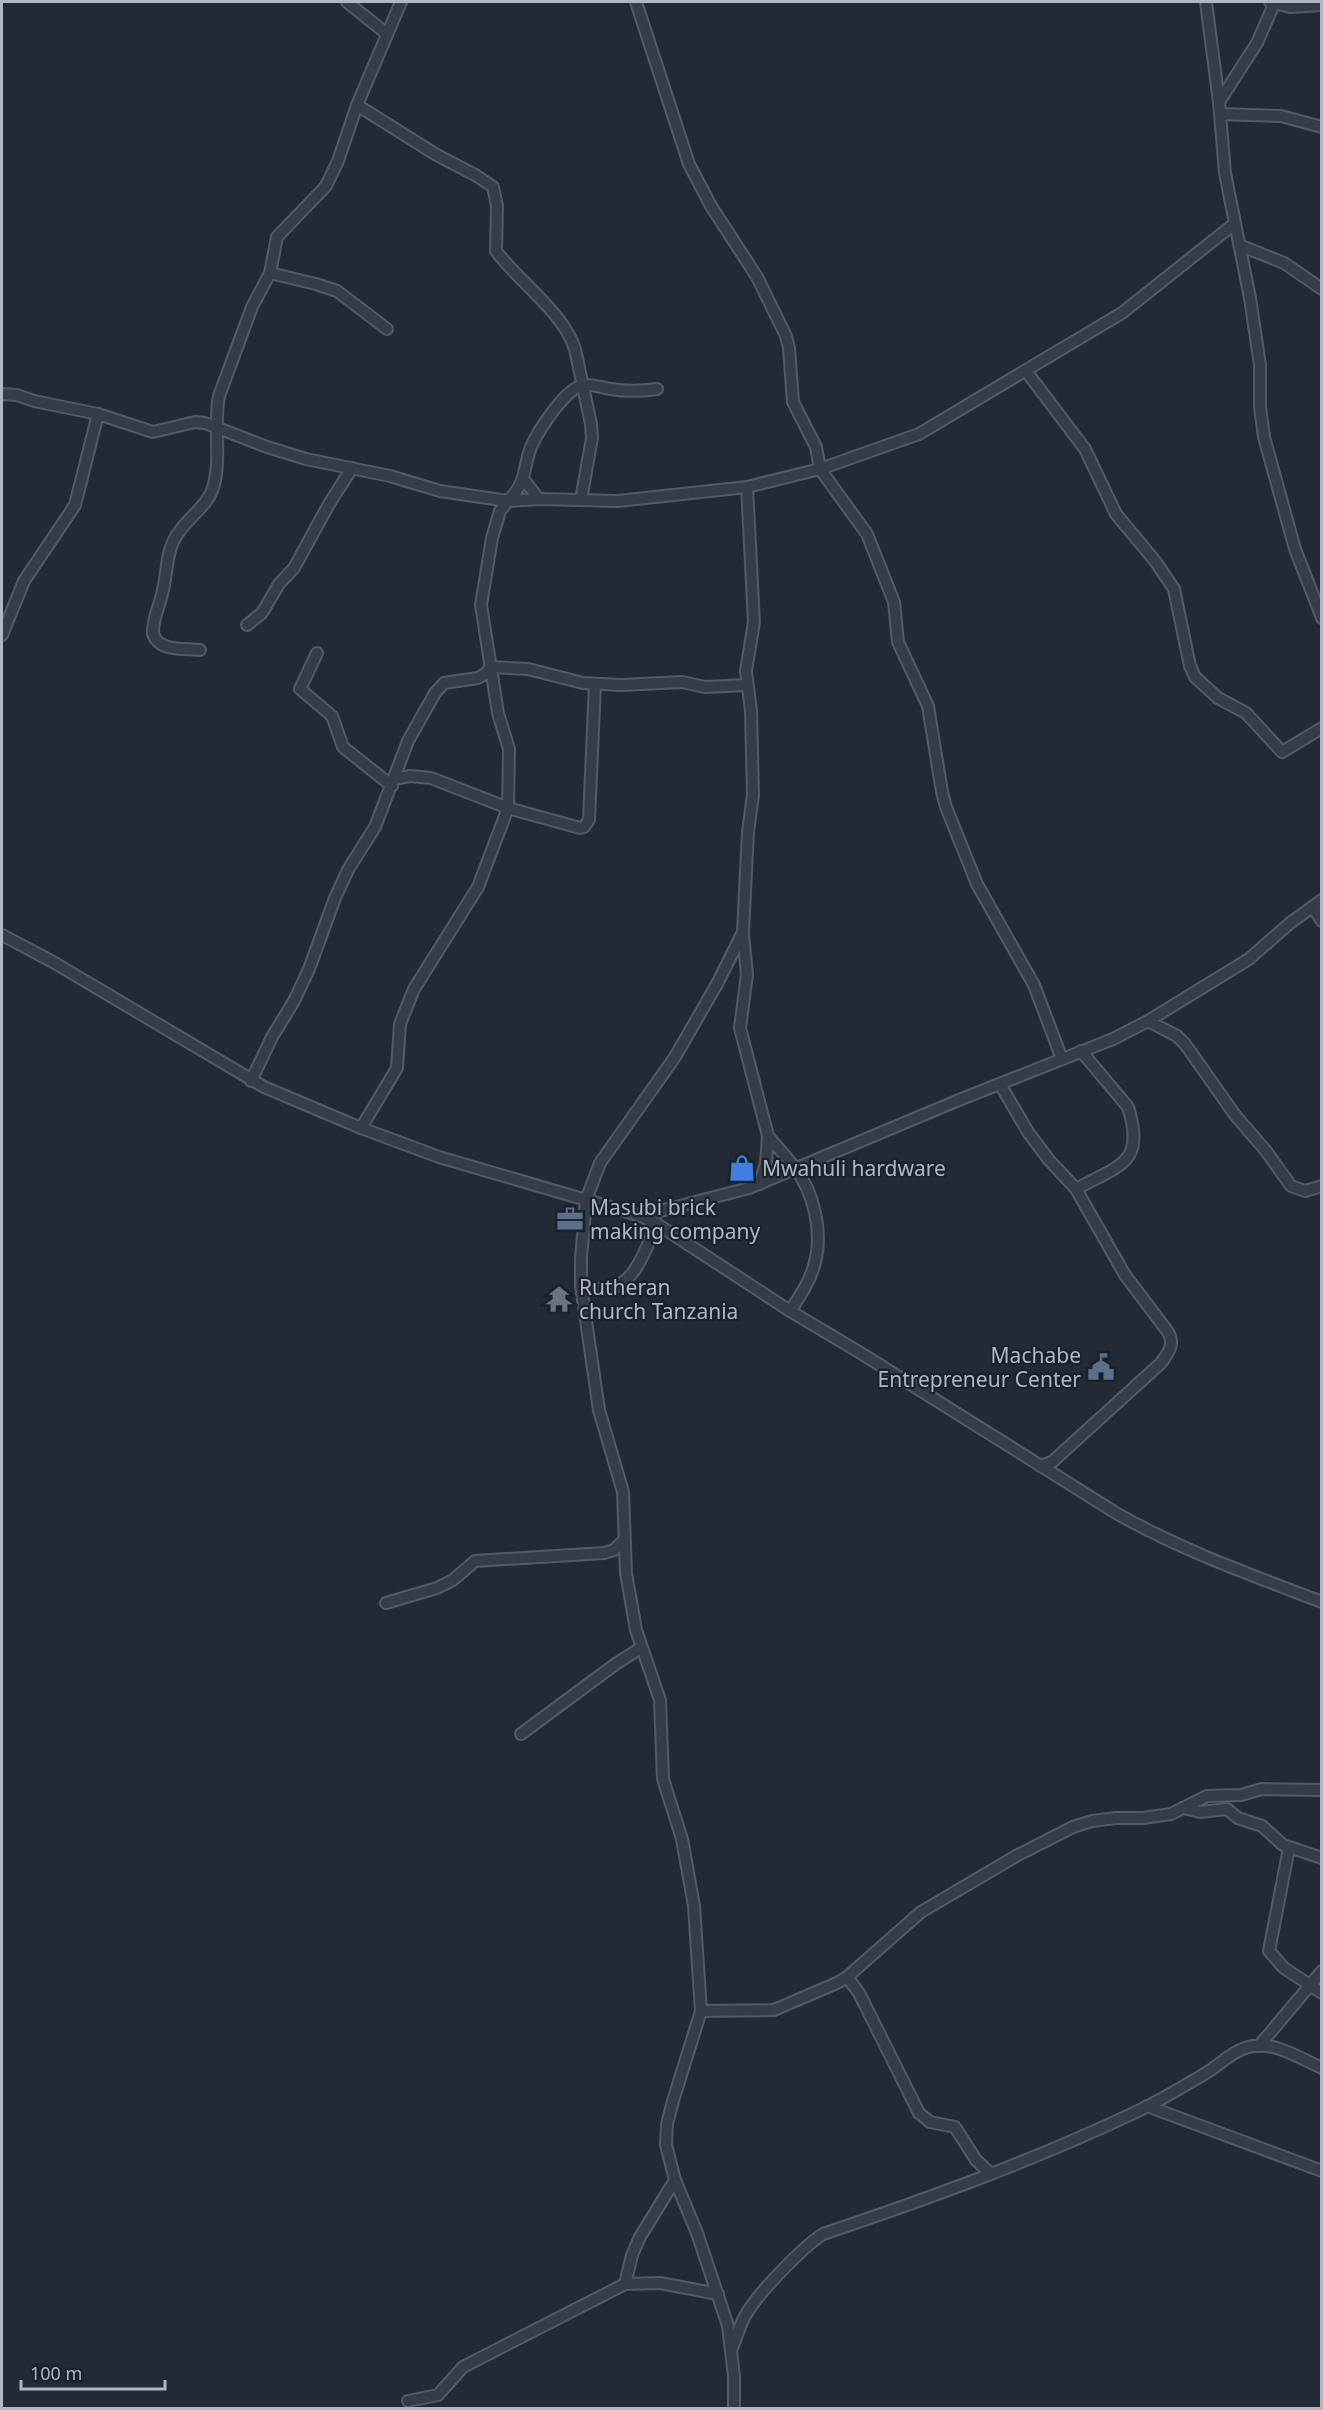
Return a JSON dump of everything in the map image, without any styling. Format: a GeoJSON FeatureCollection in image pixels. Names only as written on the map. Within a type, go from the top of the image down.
{"type":"FeatureCollection","features":[{"type":"Feature","properties":{"kind":"street"},"geometry":{"type":"LineString","coordinates":[[347,2],[387,34]]}},
{"type":"Feature","properties":{"kind":"street"},"geometry":{"type":"LineString","coordinates":[[200,650],[162,646],[156,642],[153,629],[172,543],[179,531],[206,501],[214,486],[216,408],[219,396],[252,307],[270,273],[277,237],[329,180],[357,105],[401,2]]}},
{"type":"Feature","properties":{"kind":"street"},"geometry":{"type":"LineString","coordinates":[[636,2],[689,164],[711,206],[757,277],[786,336],[794,402],[816,447],[820,469],[872,544],[894,602],[898,642],[928,706],[946,807],[977,884],[1034,985],[1062,1059]]}},
{"type":"Feature","properties":{"kind":"street"},"geometry":{"type":"LineString","coordinates":[[1206,2],[1219,102],[1225,173],[1260,365],[1260,407],[1264,437],[1295,549],[1322,618]]}},
{"type":"Feature","properties":{"kind":"street"},"geometry":{"type":"LineString","coordinates":[[1219,102],[1257,43],[1273,2],[1290,7],[1322,5]]}},
{"type":"Feature","properties":{"kind":"street"},"geometry":{"type":"LineString","coordinates":[[357,105],[493,187],[497,206],[496,251],[556,318],[572,340],[583,384],[592,438],[581,500]]}},
{"type":"Feature","properties":{"kind":"street"},"geometry":{"type":"LineString","coordinates":[[1220,114],[1281,116],[1322,127]]}},
{"type":"Feature","properties":{"kind":"street"},"geometry":{"type":"LineString","coordinates":[[2,394],[17,395],[34,401],[98,414],[153,432],[195,422],[217,426],[267,447],[306,459],[390,476],[440,491],[508,501],[539,499],[618,501],[747,487],[820,469],[919,434],[1122,313],[1234,224]]}},
{"type":"Feature","properties":{"kind":"street"},"geometry":{"type":"LineString","coordinates":[[1239,245],[1284,263],[1322,289]]}},
{"type":"Feature","properties":{"kind":"street"},"geometry":{"type":"LineString","coordinates":[[270,273],[337,291],[387,329]]}},
{"type":"Feature","properties":{"kind":"street"},"geometry":{"type":"LineString","coordinates":[[1026,371],[1085,449],[1116,514],[1155,561],[1174,589],[1190,666],[1196,677],[1218,698],[1246,713],[1282,752],[1322,729]]}},
{"type":"Feature","properties":{"kind":"street"},"geometry":{"type":"LineString","coordinates":[[362,1128],[397,1068],[400,1024],[414,989],[478,887],[508,808],[509,748],[498,713],[481,594],[500,511],[520,489],[536,436],[561,402],[583,384],[641,392],[657,389]]}},
{"type":"Feature","properties":{"kind":"street"},"geometry":{"type":"LineString","coordinates":[[2,635],[24,581],[75,505],[98,414]]}},
{"type":"Feature","properties":{"kind":"street"},"geometry":{"type":"LineString","coordinates":[[247,625],[262,613],[279,584],[294,568],[329,504],[352,468]]}},
{"type":"Feature","properties":{"kind":"street"},"geometry":{"type":"LineString","coordinates":[[524,480],[539,499]]}},
{"type":"Feature","properties":{"kind":"street"},"geometry":{"type":"LineString","coordinates":[[747,487],[754,622],[746,671],[751,711],[753,795],[748,825],[743,932],[747,974],[740,1028],[768,1136],[766,1163],[760,1184]]}},
{"type":"Feature","properties":{"kind":"street"},"geometry":{"type":"LineString","coordinates":[[316,653],[300,689],[332,716],[343,747],[393,783]]}},
{"type":"Feature","properties":{"kind":"street"},"geometry":{"type":"LineString","coordinates":[[251,1081],[309,969],[335,898],[349,868],[375,827],[408,741],[439,687],[450,682],[478,678],[491,667],[528,669],[573,681],[621,686],[682,682],[705,687],[747,685]]}},
{"type":"Feature","properties":{"kind":"street"},"geometry":{"type":"LineString","coordinates":[[393,783],[410,776],[431,778],[508,808],[580,828],[587,824],[593,763],[595,684]]}},
{"type":"Feature","properties":{"kind":"street"},"geometry":{"type":"LineString","coordinates":[[640,1216],[696,1203],[760,1184],[1113,1039],[1148,1021],[1249,959],[1290,923],[1317,904],[1322,921]]}},
{"type":"Feature","properties":{"kind":"street"},"geometry":{"type":"LineString","coordinates":[[734,2409],[732,2349],[718,2294],[698,2233],[675,2180],[666,2145],[667,2124],[701,2011],[690,1874],[682,1839],[663,1779],[660,1700],[641,1648],[626,1573],[623,1492],[599,1410],[581,1286],[581,1257],[586,1200],[600,1163],[681,1048],[743,932]]}},
{"type":"Feature","properties":{"kind":"street"},"geometry":{"type":"LineString","coordinates":[[2,935],[52,962],[251,1081],[362,1128],[439,1157],[640,1216],[657,1224],[790,1311],[1153,1534],[1234,1570],[1322,1602]]}},
{"type":"Feature","properties":{"kind":"street"},"geometry":{"type":"LineString","coordinates":[[1148,1021],[1177,1036],[1185,1044],[1235,1115],[1291,1186],[1305,1191],[1322,1186]]}},
{"type":"Feature","properties":{"kind":"street"},"geometry":{"type":"LineString","coordinates":[[1076,1189],[1126,1161],[1133,1147],[1132,1118],[1128,1107],[1119,1093],[1081,1051]]}},
{"type":"Feature","properties":{"kind":"street"},"geometry":{"type":"LineString","coordinates":[[1000,1084],[1028,1132],[1049,1160],[1076,1189],[1125,1275],[1168,1332],[1172,1345],[1168,1354],[1153,1371],[1052,1462],[1040,1466]]}},
{"type":"Feature","properties":{"kind":"street"},"geometry":{"type":"LineString","coordinates":[[768,1136],[796,1169],[812,1200],[816,1219],[817,1250],[809,1279],[790,1311]]}},
{"type":"Feature","properties":{"kind":"street"},"geometry":{"type":"LineString","coordinates":[[581,1286],[606,1289],[627,1280],[633,1273],[657,1224]]}},
{"type":"Feature","properties":{"kind":"street"},"geometry":{"type":"LineString","coordinates":[[386,1603],[438,1588],[453,1580],[475,1561],[604,1553],[614,1550],[624,1540]]}},
{"type":"Feature","properties":{"kind":"street"},"geometry":{"type":"LineString","coordinates":[[521,1734],[641,1648]]}},
{"type":"Feature","properties":{"kind":"street"},"geometry":{"type":"LineString","coordinates":[[701,2011],[774,2010],[847,1977],[908,1921],[921,1912],[1053,1836],[1092,1821],[1150,1818],[1171,1814],[1207,1796],[1241,1796],[1258,1790],[1322,1790]]}},
{"type":"Feature","properties":{"kind":"street"},"geometry":{"type":"LineString","coordinates":[[1183,1808],[1200,1812],[1227,1809],[1238,1818],[1262,1826],[1279,1843],[1322,1858]]}},
{"type":"Feature","properties":{"kind":"street"},"geometry":{"type":"LineString","coordinates":[[1289,1848],[1269,1951],[1284,1968],[1322,1993]]}},
{"type":"Feature","properties":{"kind":"street"},"geometry":{"type":"LineString","coordinates":[[1259,2046],[1322,1971]]}},
{"type":"Feature","properties":{"kind":"street"},"geometry":{"type":"LineString","coordinates":[[847,1977],[859,1993],[919,2113],[930,2122],[955,2127],[976,2160],[990,2174]]}},
{"type":"Feature","properties":{"kind":"street"},"geometry":{"type":"LineString","coordinates":[[732,2349],[745,2316],[756,2300],[815,2239],[823,2234],[948,2192],[1037,2156],[1147,2106],[1237,2052],[1259,2046],[1283,2050],[1322,2068]]}},
{"type":"Feature","properties":{"kind":"street"},"geometry":{"type":"LineString","coordinates":[[1147,2106],[1322,2172]]}},
{"type":"Feature","properties":{"kind":"street"},"geometry":{"type":"LineString","coordinates":[[625,2284],[632,2255],[640,2237],[675,2180]]}},
{"type":"Feature","properties":{"kind":"street"},"geometry":{"type":"LineString","coordinates":[[408,2401],[438,2395],[464,2367],[625,2284],[660,2283],[718,2294]]}},
{"type":"Feature","properties":{"kind":"place","name":"Mwahuli hardware"},"geometry":{"type":"Point","coordinates":[742,1168]}},
{"type":"Feature","properties":{"kind":"place","name":"Masubi brick making company"},"geometry":{"type":"Point","coordinates":[570,1219]}},
{"type":"Feature","properties":{"kind":"place","name":"Rutheran church Tanzania"},"geometry":{"type":"Point","coordinates":[559,1299]}},
{"type":"Feature","properties":{"kind":"place","name":"Machabe Entrepreneur Center"},"geometry":{"type":"Point","coordinates":[1101,1367]}}]}
